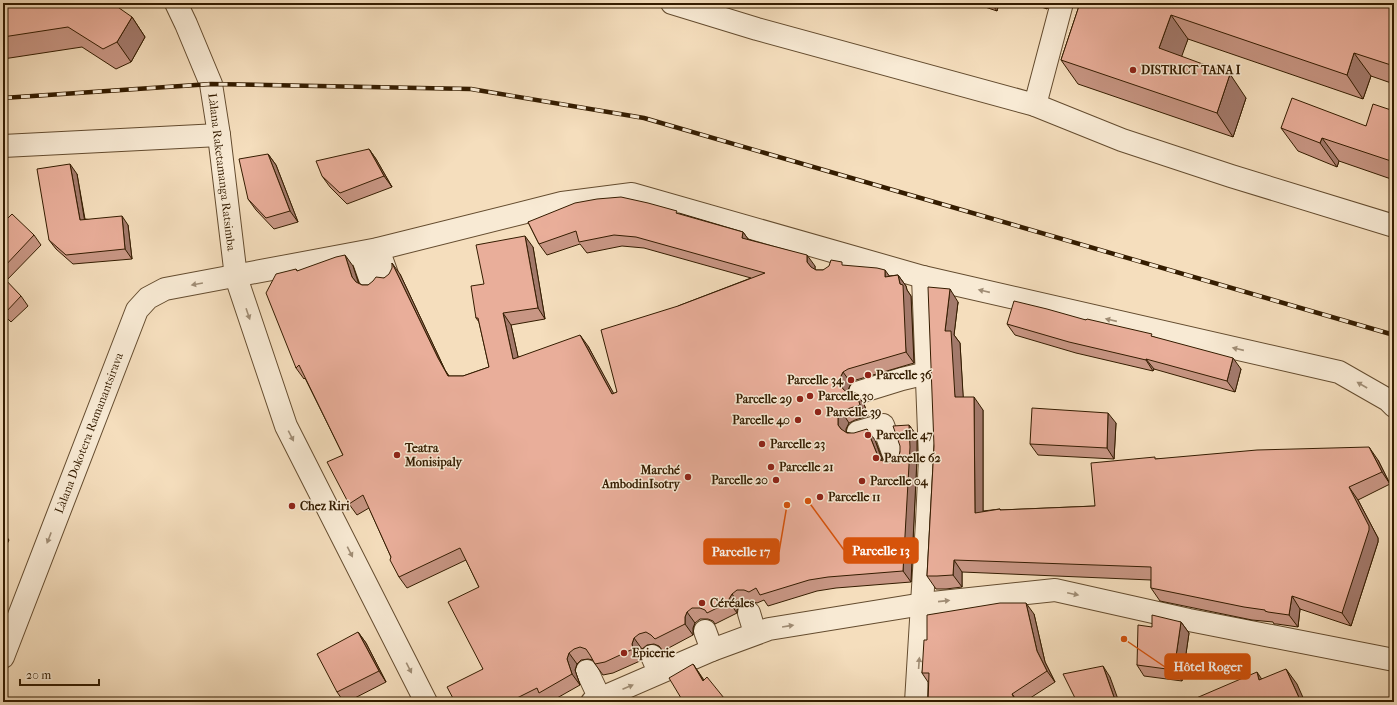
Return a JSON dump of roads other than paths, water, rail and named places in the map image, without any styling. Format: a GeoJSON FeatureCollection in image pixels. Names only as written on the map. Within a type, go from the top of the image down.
{"type":"FeatureCollection","features":[{"type":"Feature","properties":{"kind":"street","name":"Làlana Raketamanga Ratsimba"},"geometry":{"type":"LineString","coordinates":[[176,3],[184,13],[211,84],[219,135],[236,277],[286,426],[426,702]]}},
{"type":"Feature","properties":{"kind":"street"},"geometry":{"type":"LineString","coordinates":[[672,3],[757,29],[1035,105],[1122,140],[1231,176],[1394,226]]}},
{"type":"Feature","properties":{"kind":"street"},"geometry":{"type":"LineString","coordinates":[[1035,105],[1062,3]]}},
{"type":"Feature","properties":{"kind":"street"},"geometry":{"type":"LineString","coordinates":[[3,146],[219,135]]}},
{"type":"Feature","properties":{"kind":"street","name":"Làlana Dokotera Ramanantsirava"},"geometry":{"type":"LineString","coordinates":[[3,657],[137,310],[148,298],[165,289],[370,251],[562,203],[632,194],[829,260],[871,270],[923,277],[1339,372],[1388,400],[1394,406]]}},
{"type":"Feature","properties":{"kind":"street"},"geometry":{"type":"LineString","coordinates":[[370,251],[380,280]]}},
{"type":"Feature","properties":{"kind":"street"},"geometry":{"type":"LineString","coordinates":[[916,702],[923,604],[930,458],[923,277]]}},
{"type":"Feature","properties":{"kind":"street"},"geometry":{"type":"LineString","coordinates":[[860,392],[902,379],[927,374]]}},
{"type":"Feature","properties":{"kind":"street"},"geometry":{"type":"LineString","coordinates":[[858,432],[883,425],[890,462],[921,457],[930,458]]}},
{"type":"Feature","properties":{"kind":"street"},"geometry":{"type":"LineString","coordinates":[[581,673],[593,701],[656,664],[752,623],[769,629],[923,604],[1055,590],[1189,620],[1394,660]]}},
{"type":"Feature","properties":{"kind":"railway"},"geometry":{"type":"LineString","coordinates":[[3,98],[211,84],[471,89],[644,118],[1394,335]]}},
{"type":"Feature","properties":{"kind":"place","name":"DISTRICT TANA I"},"geometry":{"type":"Point","coordinates":[1133,70]}},
{"type":"Feature","properties":{"kind":"place","name":"Parcelle 36"},"geometry":{"type":"Point","coordinates":[868,375]}},
{"type":"Feature","properties":{"kind":"place","name":"Parcelle 34"},"geometry":{"type":"Point","coordinates":[851,380]}},
{"type":"Feature","properties":{"kind":"place","name":"Parcelle 30"},"geometry":{"type":"Point","coordinates":[810,396]}},
{"type":"Feature","properties":{"kind":"place","name":"Parcelle 29"},"geometry":{"type":"Point","coordinates":[800,399]}},
{"type":"Feature","properties":{"kind":"place","name":"Parcelle 39"},"geometry":{"type":"Point","coordinates":[818,412]}},
{"type":"Feature","properties":{"kind":"place","name":"Parcelle 40"},"geometry":{"type":"Point","coordinates":[798,420]}},
{"type":"Feature","properties":{"kind":"place","name":"Parcelle 47"},"geometry":{"type":"Point","coordinates":[868,435]}},
{"type":"Feature","properties":{"kind":"place","name":"Parcelle 23"},"geometry":{"type":"Point","coordinates":[762,444]}},
{"type":"Feature","properties":{"kind":"place","name":"Teatra Monisipaly"},"geometry":{"type":"Point","coordinates":[397,455]}},
{"type":"Feature","properties":{"kind":"place","name":"Parcelle 62"},"geometry":{"type":"Point","coordinates":[876,458]}},
{"type":"Feature","properties":{"kind":"place","name":"Parcelle 21"},"geometry":{"type":"Point","coordinates":[771,467]}},
{"type":"Feature","properties":{"kind":"place","name":"Marché AmbodinIsotry"},"geometry":{"type":"Point","coordinates":[688,477]}},
{"type":"Feature","properties":{"kind":"place","name":"Parcelle 20"},"geometry":{"type":"Point","coordinates":[776,480]}},
{"type":"Feature","properties":{"kind":"place","name":"Parcelle 04"},"geometry":{"type":"Point","coordinates":[862,481]}},
{"type":"Feature","properties":{"kind":"place","name":"Parcelle 11"},"geometry":{"type":"Point","coordinates":[820,497]}},
{"type":"Feature","properties":{"kind":"place","name":"Parcelle 13"},"geometry":{"type":"Point","coordinates":[808,501]}},
{"type":"Feature","properties":{"kind":"place","name":"Parcelle 17"},"geometry":{"type":"Point","coordinates":[787,505]}},
{"type":"Feature","properties":{"kind":"place","name":"Chez Riri"},"geometry":{"type":"Point","coordinates":[292,506]}},
{"type":"Feature","properties":{"kind":"place","name":"Céréales"},"geometry":{"type":"Point","coordinates":[702,603]}},
{"type":"Feature","properties":{"kind":"place","name":"Hôtel Roger"},"geometry":{"type":"Point","coordinates":[1124,639]}},
{"type":"Feature","properties":{"kind":"place","name":"Epicerie"},"geometry":{"type":"Point","coordinates":[624,653]}}]}
